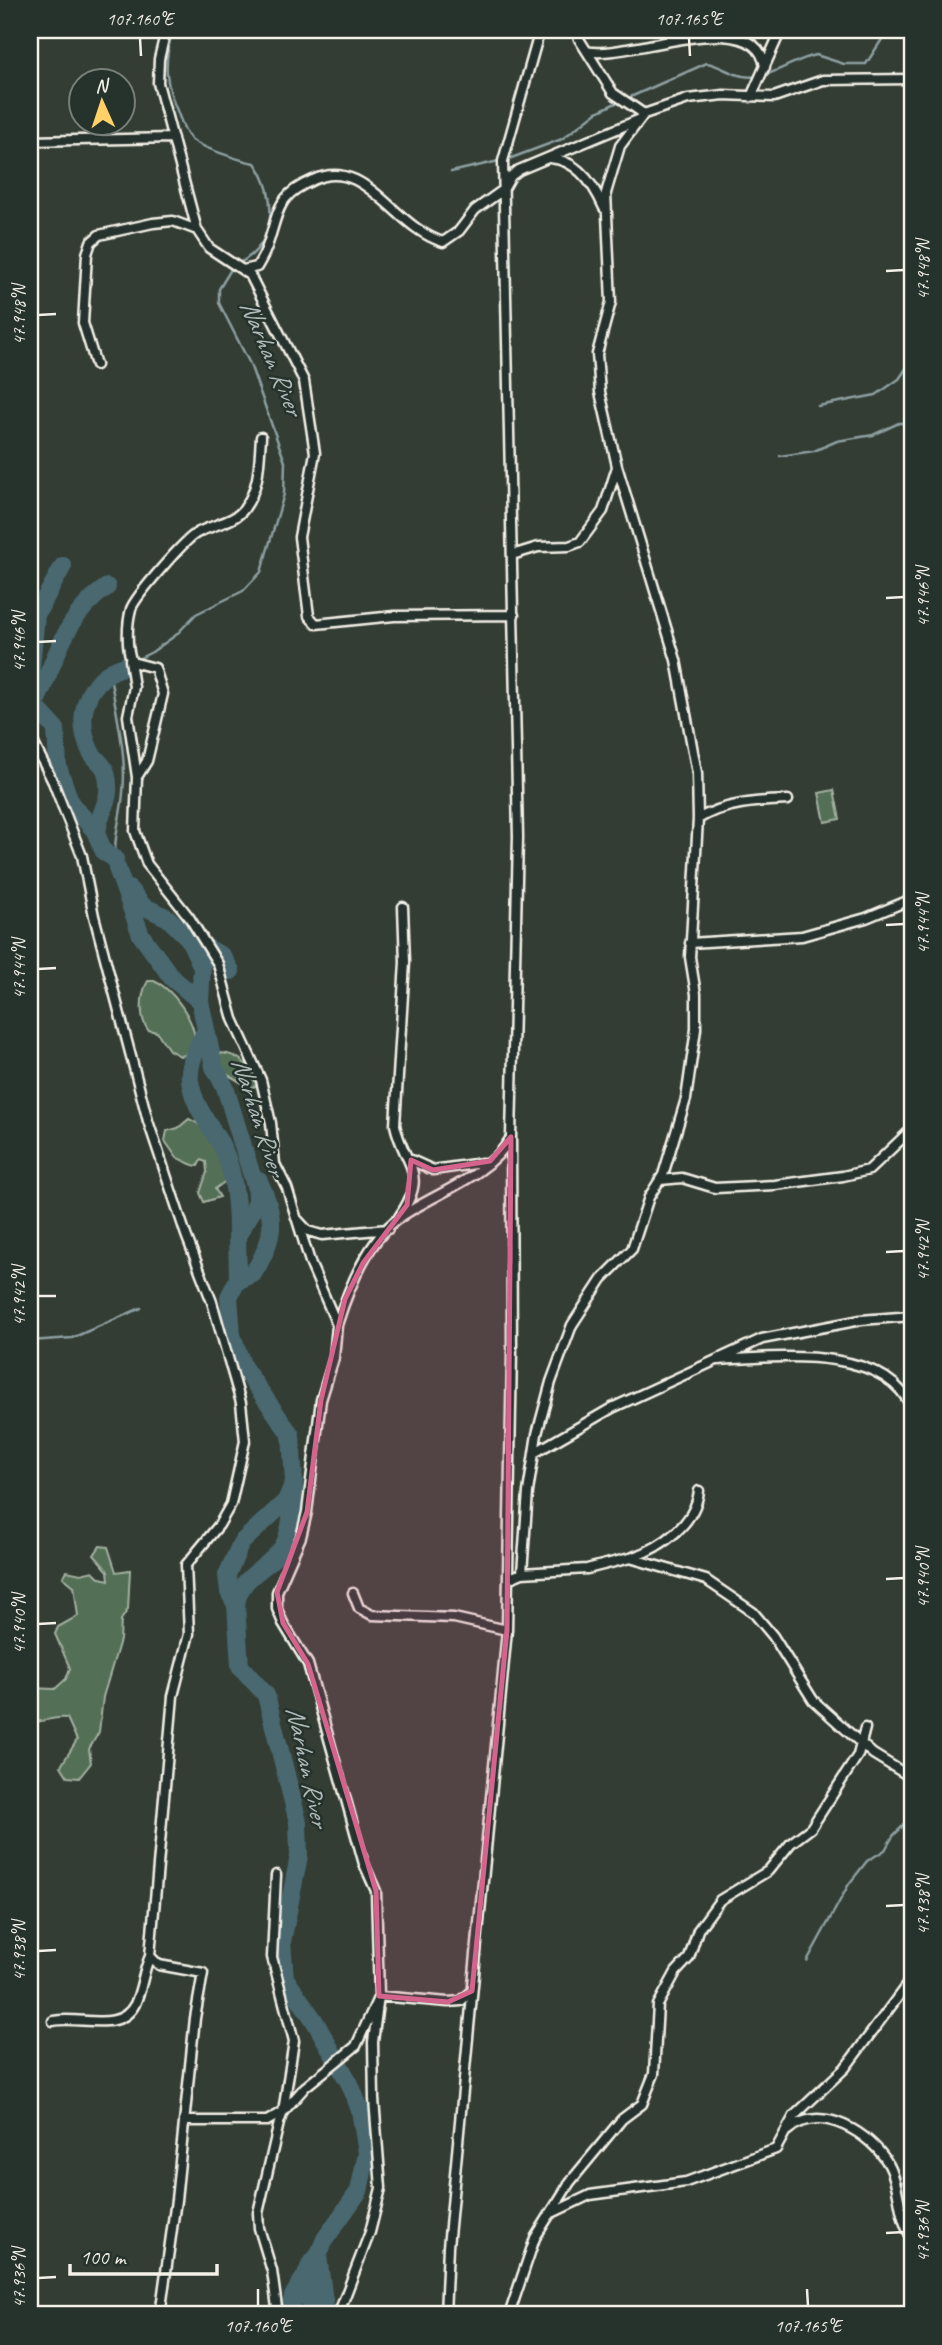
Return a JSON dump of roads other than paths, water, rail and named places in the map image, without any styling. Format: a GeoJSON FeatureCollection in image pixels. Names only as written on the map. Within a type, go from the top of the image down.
{"type":"FeatureCollection","features":[{"type":"Feature","properties":{"kind":"street"},"geometry":{"type":"LineString","coordinates":[[166,30],[159,59],[158,83],[197,230],[209,248],[250,275],[259,290],[268,317],[304,381],[315,453],[299,537],[309,616],[316,624],[394,616],[514,615]]}},
{"type":"Feature","properties":{"kind":"street"},"geometry":{"type":"LineString","coordinates":[[445,2315],[448,2247],[507,1630],[511,1137],[518,837],[503,161],[540,30]]}},
{"type":"Feature","properties":{"kind":"street"},"geometry":{"type":"LineString","coordinates":[[577,30],[613,93],[642,117]]}},
{"type":"Feature","properties":{"kind":"street"},"geometry":{"type":"LineString","coordinates":[[667,40],[684,30]]}},
{"type":"Feature","properties":{"kind":"street"},"geometry":{"type":"LineString","coordinates":[[751,97],[781,30]]}},
{"type":"Feature","properties":{"kind":"street"},"geometry":{"type":"LineString","coordinates":[[587,51],[606,53],[667,40],[738,38],[758,46],[765,67]]}},
{"type":"Feature","properties":{"kind":"street"},"geometry":{"type":"LineString","coordinates":[[243,270],[257,267],[271,244],[285,198],[320,177],[340,175],[356,179],[410,226],[427,237],[443,242],[450,240],[475,210],[503,190],[511,176],[688,99],[724,95],[774,97],[823,80],[900,79],[912,76]]}},
{"type":"Feature","properties":{"kind":"street"},"geometry":{"type":"LineString","coordinates":[[522,1573],[534,1452],[551,1382],[572,1325],[602,1279],[632,1249],[649,1197],[660,1180],[686,1099],[693,1063],[696,994],[690,943],[698,819],[697,774],[677,660],[617,466],[600,392],[597,355],[611,302],[606,193],[620,146],[642,117]]}},
{"type":"Feature","properties":{"kind":"street"},"geometry":{"type":"LineString","coordinates":[[30,141],[173,138]]}},
{"type":"Feature","properties":{"kind":"street"},"geometry":{"type":"LineString","coordinates":[[548,158],[567,163],[584,176],[607,214]]}},
{"type":"Feature","properties":{"kind":"street"},"geometry":{"type":"LineString","coordinates":[[96,365],[83,323],[87,254],[91,242],[99,235],[153,223],[173,221],[197,230]]}},
{"type":"Feature","properties":{"kind":"street"},"geometry":{"type":"LineString","coordinates":[[261,437],[257,484],[242,512],[195,534],[173,554],[132,608],[128,643],[134,687],[128,716],[137,777],[134,821],[140,847],[148,864],[189,917],[218,964],[233,1019],[261,1080],[271,1123],[275,1164],[287,1188],[311,1265],[337,1325]]}},
{"type":"Feature","properties":{"kind":"street"},"geometry":{"type":"LineString","coordinates":[[512,555],[538,547],[569,545],[580,541],[603,511],[617,466]]}},
{"type":"Feature","properties":{"kind":"street"},"geometry":{"type":"LineString","coordinates":[[130,659],[143,667],[155,668],[163,694],[147,761],[137,777]]}},
{"type":"Feature","properties":{"kind":"street"},"geometry":{"type":"LineString","coordinates":[[30,736],[53,782],[82,856],[94,916],[148,1121],[186,1235],[212,1301],[243,1417],[244,1452],[231,1504],[219,1525],[186,1565],[189,1634],[173,1696],[150,1956],[130,2013],[114,2021],[78,2018],[53,2021]]}},
{"type":"Feature","properties":{"kind":"street"},"geometry":{"type":"LineString","coordinates":[[698,819],[747,803],[788,800]]}},
{"type":"Feature","properties":{"kind":"street"},"geometry":{"type":"LineString","coordinates":[[690,943],[802,936],[866,918],[912,899]]}},
{"type":"Feature","properties":{"kind":"street"},"geometry":{"type":"LineString","coordinates":[[399,1217],[412,1191],[411,1160],[398,1138],[395,1125],[405,962],[403,906]]}},
{"type":"Feature","properties":{"kind":"street"},"geometry":{"type":"LineString","coordinates":[[660,1180],[682,1178],[715,1188],[775,1185],[843,1176],[869,1170],[912,1129]]}},
{"type":"Feature","properties":{"kind":"street"},"geometry":{"type":"LineString","coordinates":[[338,2315],[370,2231],[381,2188],[373,2099],[373,2042],[379,1996],[376,1891],[364,1864],[308,1664],[294,1644],[277,1609],[277,1592],[301,1537],[307,1512],[321,1400],[334,1358],[337,1325],[363,1263],[399,1217],[490,1161],[511,1137]]}},
{"type":"Feature","properties":{"kind":"street"},"geometry":{"type":"LineString","coordinates":[[411,1160],[433,1170],[490,1161]]}},
{"type":"Feature","properties":{"kind":"street"},"geometry":{"type":"LineString","coordinates":[[295,1217],[309,1231],[321,1235],[388,1229]]}},
{"type":"Feature","properties":{"kind":"street"},"geometry":{"type":"LineString","coordinates":[[534,1452],[612,1408],[775,1335],[861,1320],[912,1316]]}},
{"type":"Feature","properties":{"kind":"street"},"geometry":{"type":"LineString","coordinates":[[712,1361],[826,1360],[855,1364],[890,1380],[902,1390],[912,1409]]}},
{"type":"Feature","properties":{"kind":"street"},"geometry":{"type":"LineString","coordinates":[[508,1580],[522,1573],[587,1569],[630,1558],[661,1545],[692,1514],[699,1492]]}},
{"type":"Feature","properties":{"kind":"street"},"geometry":{"type":"LineString","coordinates":[[630,1558],[706,1580],[753,1612],[773,1636],[813,1700],[861,1744],[912,1778]]}},
{"type":"Feature","properties":{"kind":"street"},"geometry":{"type":"LineString","coordinates":[[353,1593],[359,1608],[372,1615],[454,1618],[507,1630]]}},
{"type":"Feature","properties":{"kind":"street"},"geometry":{"type":"LineString","coordinates":[[509,2315],[535,2238],[570,2182],[608,2135],[642,2104],[654,2074],[658,2005],[676,1972],[689,1958],[698,1930],[720,1900],[768,1871],[791,1843],[811,1828],[858,1755],[865,1728]]}},
{"type":"Feature","properties":{"kind":"street"},"geometry":{"type":"LineString","coordinates":[[899,1769],[912,1768]]}},
{"type":"Feature","properties":{"kind":"street"},"geometry":{"type":"LineString","coordinates":[[276,1875],[272,1957],[294,2041],[283,2112],[258,2213],[259,2228],[272,2271],[278,2315]]}},
{"type":"Feature","properties":{"kind":"street"},"geometry":{"type":"LineString","coordinates":[[150,1956],[159,1965],[203,1973],[195,2018],[160,2315]]}},
{"type":"Feature","properties":{"kind":"street"},"geometry":{"type":"LineString","coordinates":[[550,2214],[590,2195],[687,2182],[775,2149],[804,2105],[828,2087],[845,2068],[912,1978]]}},
{"type":"Feature","properties":{"kind":"street"},"geometry":{"type":"LineString","coordinates":[[379,1996],[448,2002],[461,2001],[472,1991]]}},
{"type":"Feature","properties":{"kind":"street"},"geometry":{"type":"LineString","coordinates":[[184,2121],[267,2121],[283,2112],[312,2079],[356,2046],[379,1996]]}},
{"type":"Feature","properties":{"kind":"street"},"geometry":{"type":"LineString","coordinates":[[784,2135],[794,2126],[820,2118],[849,2128],[876,2148],[890,2167],[903,2220],[912,2238]]}},
{"type":"Feature","properties":{"kind":"waterway","name":"Narhan River"},"geometry":{"type":"LineString","coordinates":[[173,30],[167,62],[168,82],[186,132],[195,142],[231,157],[255,163],[268,190],[270,218],[267,232],[252,255],[239,263]]}},
{"type":"Feature","properties":{"kind":"waterway"},"geometry":{"type":"LineString","coordinates":[[626,99],[707,63],[738,75],[753,77],[771,73],[816,55],[844,64],[866,64],[888,30]]}},
{"type":"Feature","properties":{"kind":"waterway"},"geometry":{"type":"LineString","coordinates":[[506,160],[562,139],[597,112],[620,101]]}},
{"type":"Feature","properties":{"kind":"waterway"},"geometry":{"type":"LineString","coordinates":[[451,172],[499,161]]}},
{"type":"Feature","properties":{"kind":"waterway","name":"Narhan River"},"geometry":{"type":"LineString","coordinates":[[136,660],[176,635],[196,614],[243,591],[261,572],[284,494],[285,462],[250,364],[219,303],[219,289],[233,266]]}},
{"type":"Feature","properties":{"kind":"waterway"},"geometry":{"type":"LineString","coordinates":[[818,406],[876,395],[899,379],[912,360]]}},
{"type":"Feature","properties":{"kind":"waterway"},"geometry":{"type":"LineString","coordinates":[[780,456],[814,451],[837,441],[873,435],[899,423],[912,423]]}},
{"type":"Feature","properties":{"kind":"waterway"},"geometry":{"type":"LineString","coordinates":[[63,566],[36,615],[30,678],[35,706],[56,729],[58,767],[71,804],[95,831],[104,852],[115,859]]}},
{"type":"Feature","properties":{"kind":"waterway"},"geometry":{"type":"LineString","coordinates":[[35,704],[71,625],[92,599],[107,587]]}},
{"type":"Feature","properties":{"kind":"waterway","name":"Narhan River"},"geometry":{"type":"LineString","coordinates":[[97,835],[107,799],[108,782],[105,769],[91,753],[85,737],[84,711],[93,688],[112,671],[125,666]]}},
{"type":"Feature","properties":{"kind":"waterway","name":"Narhan River"},"geometry":{"type":"LineString","coordinates":[[117,868],[115,849],[124,765],[111,681],[115,672],[126,666]]}},
{"type":"Feature","properties":{"kind":"waterway","name":"Narhan River"},"geometry":{"type":"LineString","coordinates":[[117,868],[141,935],[172,978],[200,1001],[214,1067],[225,1087],[257,1192],[256,1205],[237,1236],[238,1279],[229,1297],[232,1335],[243,1367],[291,1435],[294,1482],[286,1501],[241,1543],[227,1575],[229,1592],[236,1605],[240,1666],[266,1695],[298,1822],[299,1856],[282,1942],[285,1978],[314,2020],[350,2084],[360,2110],[367,2153],[359,2191],[325,2239],[318,2256],[326,2315]]}},
{"type":"Feature","properties":{"kind":"waterway"},"geometry":{"type":"LineString","coordinates":[[129,889],[143,906],[168,918],[189,939],[202,967],[200,1001]]}},
{"type":"Feature","properties":{"kind":"waterway"},"geometry":{"type":"LineString","coordinates":[[195,941],[222,956],[231,971]]}},
{"type":"Feature","properties":{"kind":"waterway"},"geometry":{"type":"LineString","coordinates":[[206,1029],[192,1060],[190,1080],[198,1105],[229,1163],[237,1233]]}},
{"type":"Feature","properties":{"kind":"waterway"},"geometry":{"type":"LineString","coordinates":[[237,1281],[253,1274],[269,1239],[271,1218],[259,1181]]}},
{"type":"Feature","properties":{"kind":"waterway"},"geometry":{"type":"LineString","coordinates":[[908,1213],[912,1214]]}},
{"type":"Feature","properties":{"kind":"waterway"},"geometry":{"type":"LineString","coordinates":[[30,1341],[72,1338],[141,1308]]}},
{"type":"Feature","properties":{"kind":"waterway"},"geometry":{"type":"LineString","coordinates":[[236,1605],[248,1579],[282,1548],[288,1535],[294,1489]]}},
{"type":"Feature","properties":{"kind":"waterway"},"geometry":{"type":"LineString","coordinates":[[807,1961],[849,1884],[867,1861],[885,1850],[893,1836],[912,1817]]}},
{"type":"Feature","properties":{"kind":"waterway"},"geometry":{"type":"LineString","coordinates":[[901,2182],[912,2181]]}},
{"type":"Feature","properties":{"kind":"waterway"},"geometry":{"type":"LineString","coordinates":[[318,2256],[308,2270],[305,2285],[309,2300],[318,2315]]}},
{"type":"Feature","properties":{"kind":"waterway","name":"Narhan River"},"geometry":{"type":"LineString","coordinates":[[290,2315],[293,2296],[304,2278]]}}]}
